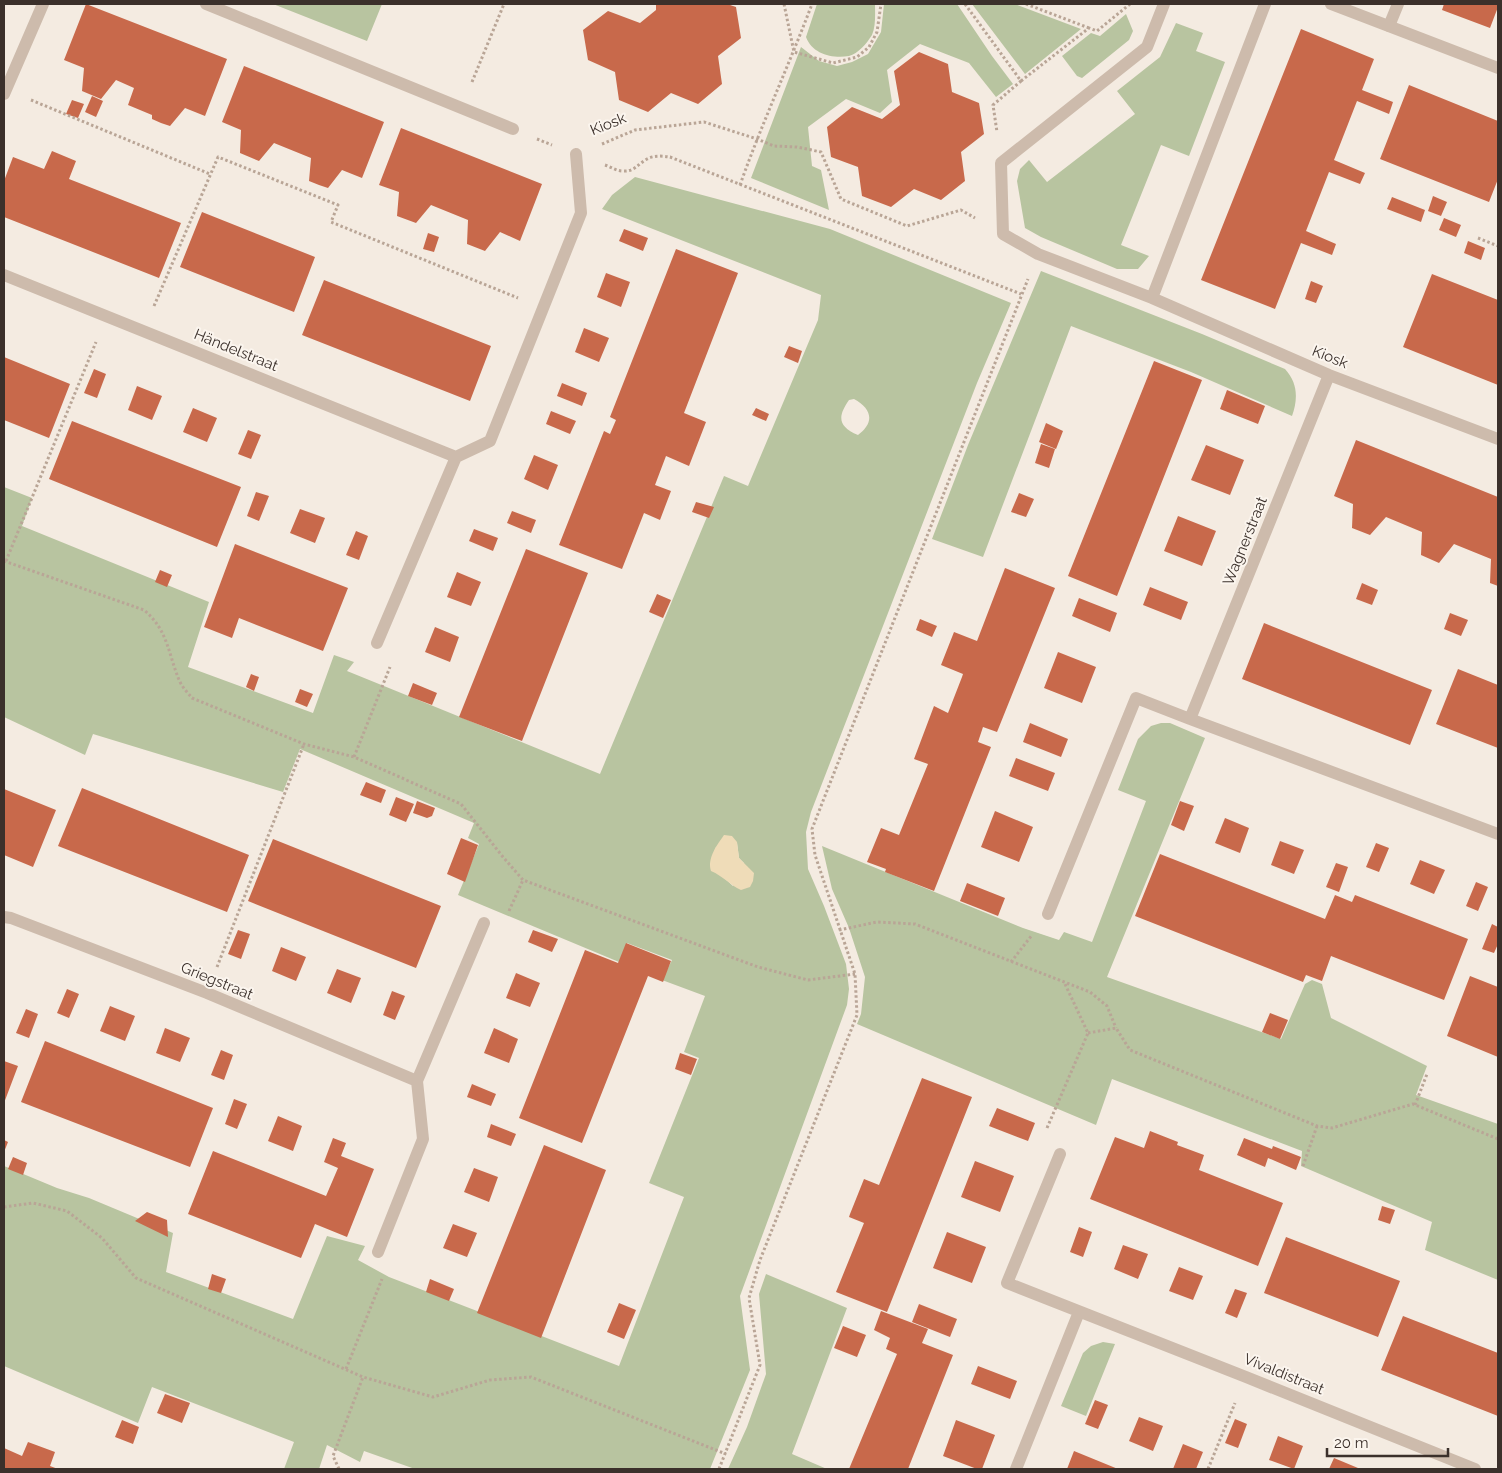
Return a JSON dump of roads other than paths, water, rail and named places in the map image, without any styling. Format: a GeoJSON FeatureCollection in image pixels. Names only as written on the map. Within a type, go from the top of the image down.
{"type":"FeatureCollection","features":[{"type":"Feature","properties":{"kind":"street"},"geometry":{"type":"LineString","coordinates":[[5,92],[42,4]]}},
{"type":"Feature","properties":{"kind":"street"},"geometry":{"type":"LineString","coordinates":[[206,4],[513,129]]}},
{"type":"Feature","properties":{"kind":"street","name":"Kiosk"},"geometry":{"type":"LineString","coordinates":[[1164,4],[1147,47],[1001,163],[1004,234],[1038,254],[1152,298],[1330,375],[1498,439]]}},
{"type":"Feature","properties":{"kind":"street"},"geometry":{"type":"LineString","coordinates":[[1152,298],[1265,4]]}},
{"type":"Feature","properties":{"kind":"street"},"geometry":{"type":"LineString","coordinates":[[1331,4],[1498,68]]}},
{"type":"Feature","properties":{"kind":"street"},"geometry":{"type":"LineString","coordinates":[[1390,26],[1398,4]]}},
{"type":"Feature","properties":{"kind":"street"},"geometry":{"type":"LineString","coordinates":[[377,643],[456,456],[490,441],[544,309],[582,214],[576,154]]}},
{"type":"Feature","properties":{"kind":"street","name":"Händelstraat"},"geometry":{"type":"LineString","coordinates":[[4,275],[456,456]]}},
{"type":"Feature","properties":{"kind":"street","name":"Wagnerstraat"},"geometry":{"type":"LineString","coordinates":[[1190,719],[1330,375]]}},
{"type":"Feature","properties":{"kind":"street"},"geometry":{"type":"LineString","coordinates":[[1048,914],[1136,698],[1498,834]]}},
{"type":"Feature","properties":{"kind":"street","name":"Griegstraat"},"geometry":{"type":"LineString","coordinates":[[4,917],[207,993],[416,1081]]}},
{"type":"Feature","properties":{"kind":"street"},"geometry":{"type":"LineString","coordinates":[[378,1252],[424,1138],[416,1081],[484,923]]}},
{"type":"Feature","properties":{"kind":"street","name":"Vivaldistraat"},"geometry":{"type":"LineString","coordinates":[[1060,1154],[1007,1283],[1246,1376],[1475,1469]]}},
{"type":"Feature","properties":{"kind":"street"},"geometry":{"type":"LineString","coordinates":[[1016,1469],[1079,1312]]}}]}
